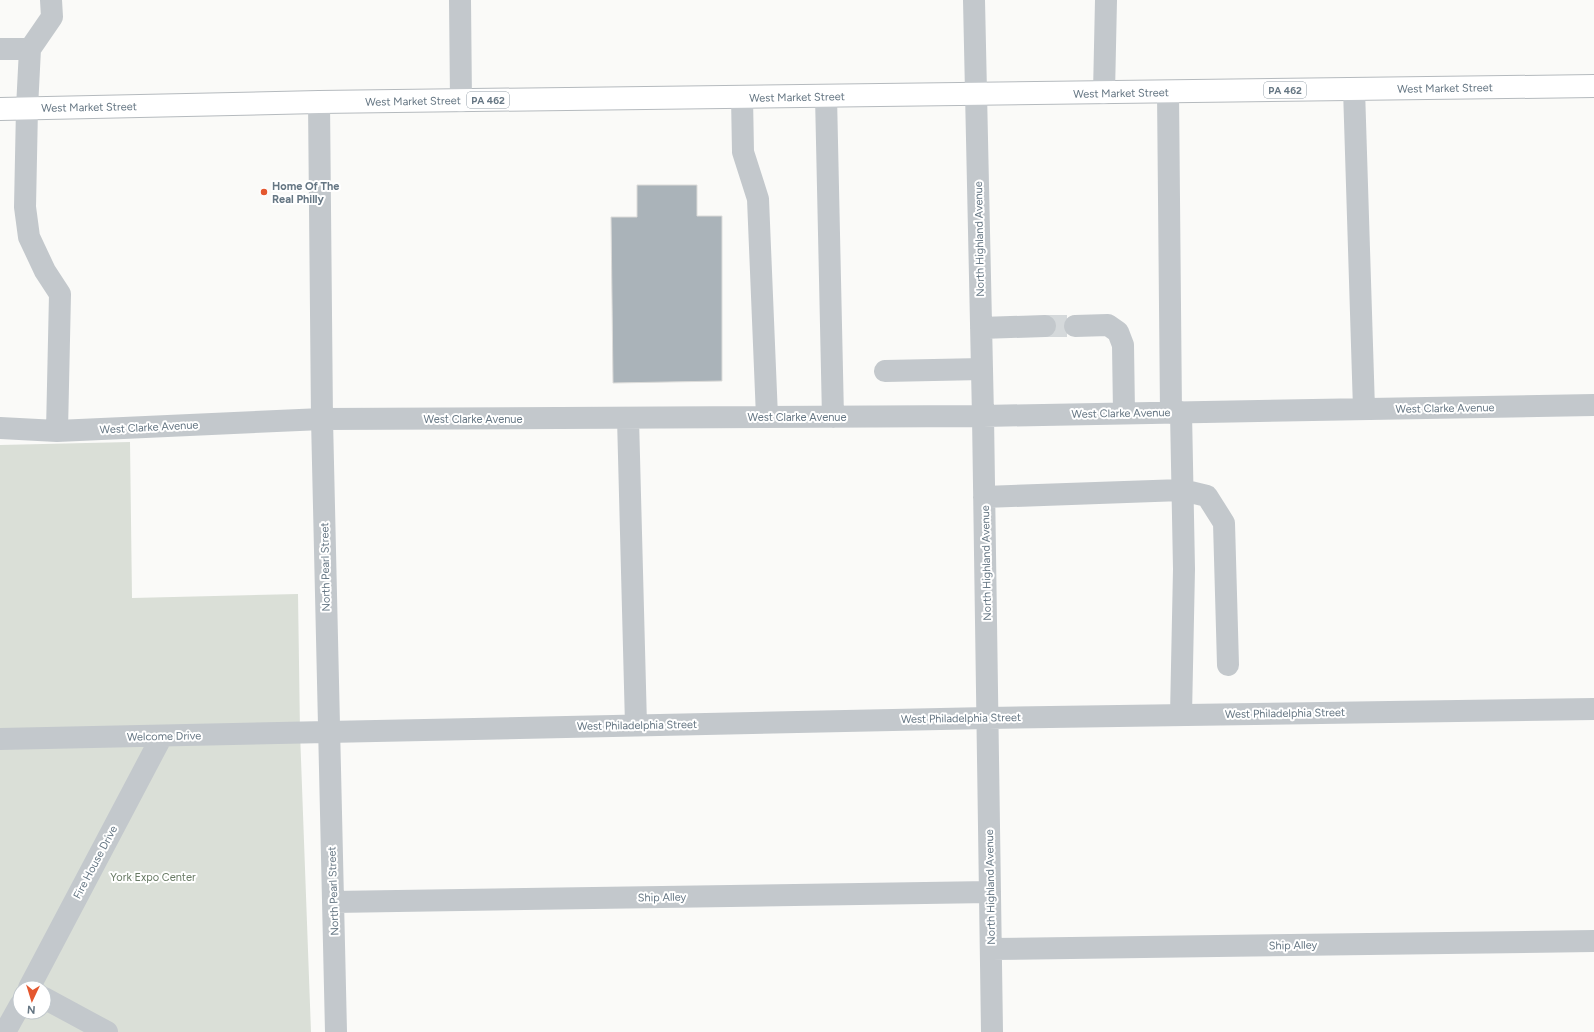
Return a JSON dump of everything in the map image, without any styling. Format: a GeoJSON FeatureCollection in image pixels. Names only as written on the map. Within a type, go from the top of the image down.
{"type":"FeatureCollection","features":[{"type":"Feature","properties":{"kind":"main road","name":"West Market Street"},"geometry":{"type":"LineString","coordinates":[[0,109],[319,102],[742,98],[1594,86]]}},
{"type":"Feature","properties":{"kind":"street"},"geometry":{"type":"LineString","coordinates":[[51,0],[52,17],[30,49],[27,108],[26,207],[29,237],[45,271],[60,294],[57,431]]}},
{"type":"Feature","properties":{"kind":"street"},"geometry":{"type":"LineString","coordinates":[[460,0],[461,101]]}},
{"type":"Feature","properties":{"kind":"street","name":"North Highland Avenue"},"geometry":{"type":"LineString","coordinates":[[974,0],[983,416],[992,1032]]}},
{"type":"Feature","properties":{"kind":"street"},"geometry":{"type":"LineString","coordinates":[[1104,93],[1106,0]]}},
{"type":"Feature","properties":{"kind":"street"},"geometry":{"type":"LineString","coordinates":[[0,49],[30,49]]}},
{"type":"Feature","properties":{"kind":"street"},"geometry":{"type":"LineString","coordinates":[[1354,89],[1364,409]]}},
{"type":"Feature","properties":{"kind":"street"},"geometry":{"type":"LineString","coordinates":[[1168,92],[1176,413],[1182,490],[1184,569],[1181,715]]}},
{"type":"Feature","properties":{"kind":"street"},"geometry":{"type":"LineString","coordinates":[[826,96],[833,417]]}},
{"type":"Feature","properties":{"kind":"street"},"geometry":{"type":"LineString","coordinates":[[742,98],[743,152],[758,199],[767,417]]}},
{"type":"Feature","properties":{"kind":"street","name":"North Pearl Street"},"geometry":{"type":"LineString","coordinates":[[319,102],[322,419],[336,1032]]}},
{"type":"Feature","properties":{"kind":"street"},"geometry":{"type":"LineString","coordinates":[[1075,326],[1108,325],[1118,332],[1123,345],[1124,413]]}},
{"type":"Feature","properties":{"kind":"street"},"geometry":{"type":"LineString","coordinates":[[981,328],[1045,326]]}},
{"type":"Feature","properties":{"kind":"street"},"geometry":{"type":"LineString","coordinates":[[885,371],[982,369]]}},
{"type":"Feature","properties":{"kind":"street","name":"West Clarke Avenue"},"geometry":{"type":"LineString","coordinates":[[0,428],[57,431],[322,419],[983,416],[1594,405]]}},
{"type":"Feature","properties":{"kind":"street"},"geometry":{"type":"LineString","coordinates":[[628,418],[636,725]]}},
{"type":"Feature","properties":{"kind":"street"},"geometry":{"type":"LineString","coordinates":[[984,497],[1182,490],[1207,496],[1224,523],[1228,665]]}},
{"type":"Feature","properties":{"kind":"street","name":"West Philadelphia Street"},"geometry":{"type":"LineString","coordinates":[[328,732],[988,718],[1594,709]]}},
{"type":"Feature","properties":{"kind":"street","name":"Welcome Drive"},"geometry":{"type":"LineString","coordinates":[[0,739],[328,732]]}},
{"type":"Feature","properties":{"kind":"street","name":"Fire House Drive"},"geometry":{"type":"LineString","coordinates":[[33,980],[162,736]]}},
{"type":"Feature","properties":{"kind":"street","name":"Ship Alley"},"geometry":{"type":"LineString","coordinates":[[333,902],[990,892]]}},
{"type":"Feature","properties":{"kind":"street","name":"Ship Alley"},"geometry":{"type":"LineString","coordinates":[[991,949],[1594,942]]}},
{"type":"Feature","properties":{"kind":"street"},"geometry":{"type":"LineString","coordinates":[[52,1002],[107,1032]]}},
{"type":"Feature","properties":{"kind":"street"},"geometry":{"type":"LineString","coordinates":[[5,1032],[12,1019]]}},
{"type":"Feature","properties":{"kind":"green space","name":"York Expo Center"},"geometry":{"type":"Polygon","coordinates":[[[130,442],[132,598],[298,594],[300,732],[311,1032],[0,1032],[0,445],[130,442]]]}},
{"type":"Feature","properties":{"kind":"building"},"geometry":{"type":"Polygon","coordinates":[[[637,185],[697,185],[697,216],[722,216],[722,381],[613,383],[611,217],[637,217],[637,185]]]}},
{"type":"Feature","properties":{"kind":"tunnel"},"geometry":{"type":"LineString","coordinates":[[1045,326],[1075,326]]}},
{"type":"Feature","properties":{"kind":"place","name":"Home Of The Real Philly"},"geometry":{"type":"Point","coordinates":[264,192]}}]}
